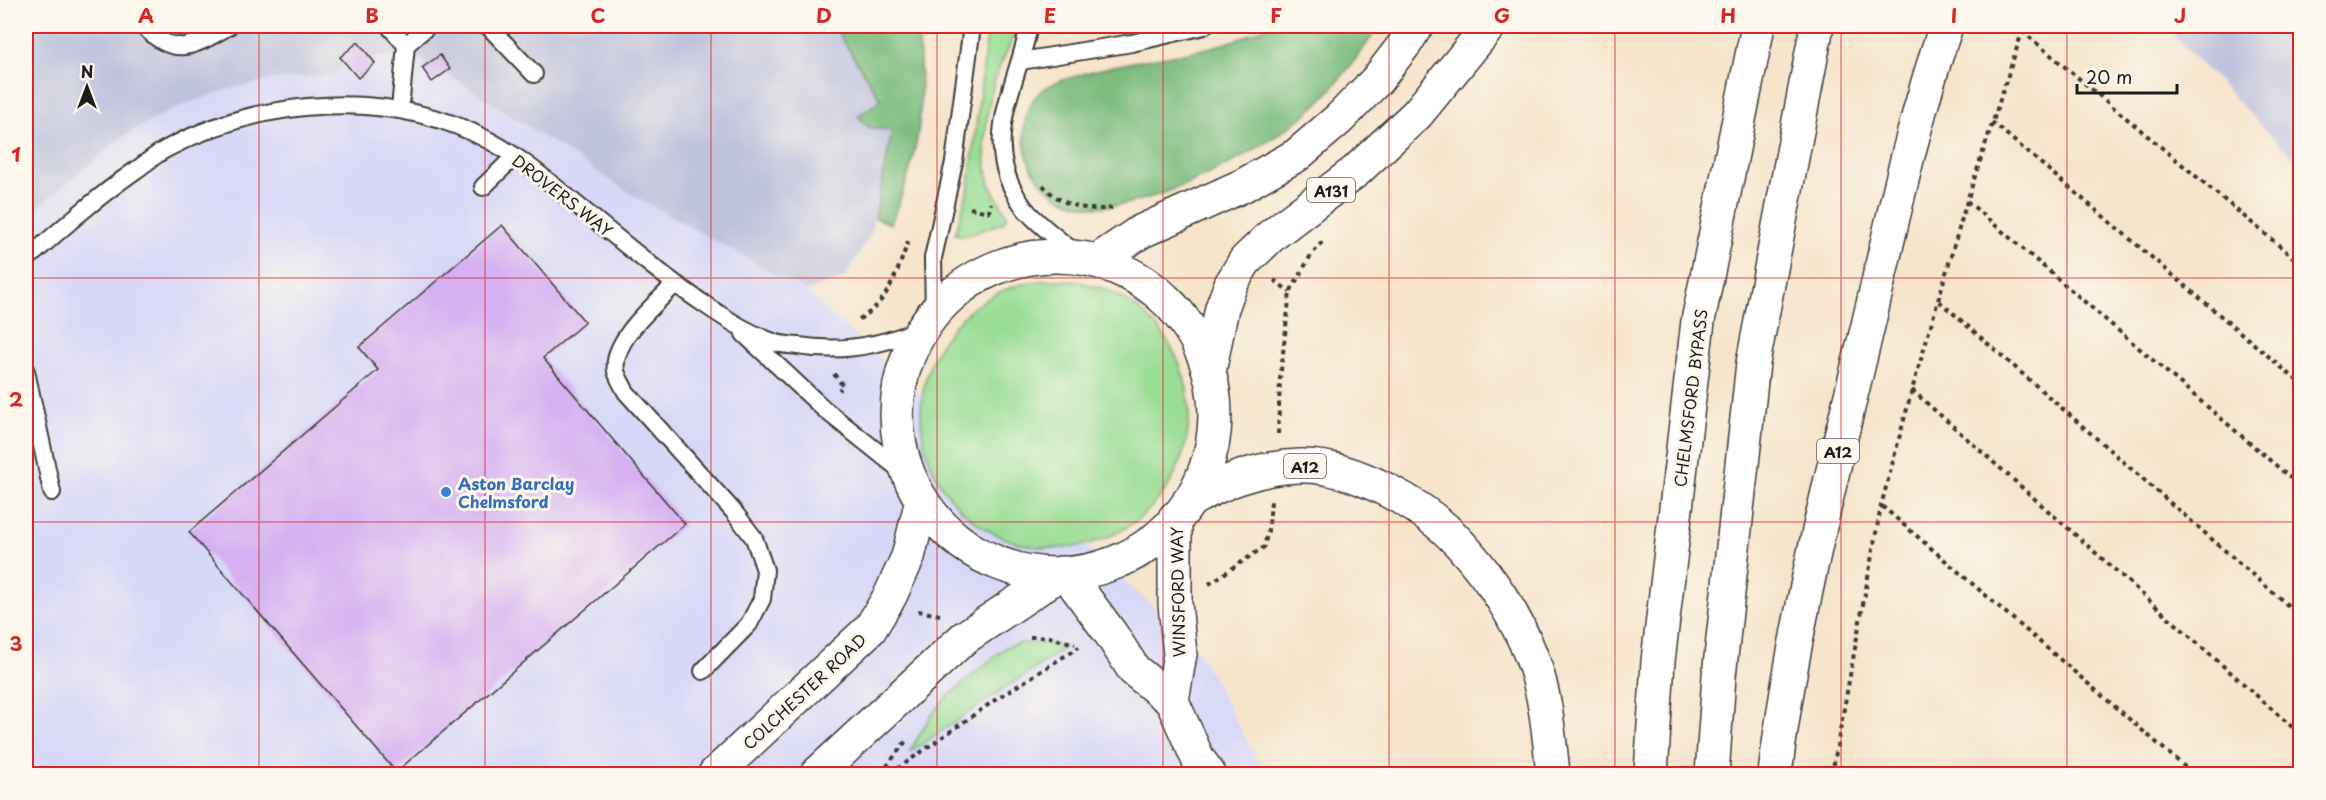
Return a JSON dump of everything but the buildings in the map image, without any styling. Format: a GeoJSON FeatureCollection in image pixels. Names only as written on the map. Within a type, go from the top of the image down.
{"type":"FeatureCollection","features":[{"type":"Feature","properties":{"kind":"main road"},"geometry":{"type":"LineString","coordinates":[[1090,260],[1140,232],[1242,186],[1297,154],[1339,119],[1377,80],[1416,26]]}},
{"type":"Feature","properties":{"kind":"main road","name":"A131"},"geometry":{"type":"LineString","coordinates":[[1209,372],[1222,308],[1231,284],[1245,261],[1272,235],[1356,171],[1417,114],[1489,26]]}},
{"type":"Feature","properties":{"kind":"main road","name":"CHELMSFORD BYPASS"},"geometry":{"type":"LineString","coordinates":[[1651,774],[1658,661],[1698,321],[1758,26]]}},
{"type":"Feature","properties":{"kind":"main road"},"geometry":{"type":"LineString","coordinates":[[1712,774],[1719,676],[1753,363],[1817,26]]}},
{"type":"Feature","properties":{"kind":"main road","name":"A12"},"geometry":{"type":"LineString","coordinates":[[1775,774],[1812,557],[1915,130],[1946,26]]}},
{"type":"Feature","properties":{"kind":"main road"},"geometry":{"type":"LineString","coordinates":[[1043,256],[1090,260],[1132,275],[1154,290],[1179,314],[1192,332],[1209,372],[1215,402],[1212,448],[1203,476],[1182,510],[1165,530],[1134,553],[1106,566],[1063,573],[1043,573],[1015,568],[984,557],[956,538],[939,523],[915,489],[899,442],[896,410],[905,363],[928,321],[941,304],[969,281],[1011,262],[1043,256]]}},
{"type":"Feature","properties":{"kind":"main road","name":"A12"},"geometry":{"type":"LineString","coordinates":[[1182,510],[1221,483],[1275,468],[1302,466],[1338,470],[1375,484],[1417,509],[1459,542],[1491,582],[1517,623],[1533,661],[1547,719],[1553,774]]}},
{"type":"Feature","properties":{"kind":"main road","name":"COLCHESTER ROAD"},"geometry":{"type":"LineString","coordinates":[[715,774],[870,629],[890,596],[908,557],[915,489]]}},
{"type":"Feature","properties":{"kind":"main road","name":"WINSFORD WAY"},"geometry":{"type":"LineString","coordinates":[[1172,701],[1180,654],[1175,604],[1182,510]]}},
{"type":"Feature","properties":{"kind":"main road"},"geometry":{"type":"LineString","coordinates":[[1063,573],[1111,634],[1134,670],[1172,701],[1198,759],[1209,774]]}},
{"type":"Feature","properties":{"kind":"main road"},"geometry":{"type":"LineString","coordinates":[[817,774],[964,638],[1063,573]]}},
{"type":"Feature","properties":{"kind":"lane"},"geometry":{"type":"LineString","coordinates":[[144,26],[151,34],[172,46],[196,45],[230,26]]}},
{"type":"Feature","properties":{"kind":"lane"},"geometry":{"type":"LineString","coordinates":[[390,26],[405,45],[400,109]]}},
{"type":"Feature","properties":{"kind":"lane"},"geometry":{"type":"LineString","coordinates":[[405,45],[428,26]]}},
{"type":"Feature","properties":{"kind":"lane"},"geometry":{"type":"LineString","coordinates":[[488,26],[534,74]]}},
{"type":"Feature","properties":{"kind":"lane"},"geometry":{"type":"LineString","coordinates":[[928,321],[933,258],[954,162],[972,26]]}},
{"type":"Feature","properties":{"kind":"lane"},"geometry":{"type":"LineString","coordinates":[[1029,26],[1005,114],[1000,144],[1005,175],[1024,208],[1090,260]]}},
{"type":"Feature","properties":{"kind":"lane"},"geometry":{"type":"LineString","coordinates":[[1021,61],[1132,43],[1177,29],[1204,26]]}},
{"type":"Feature","properties":{"kind":"lane","name":"DROVERS WAY"},"geometry":{"type":"LineString","coordinates":[[26,260],[117,184],[164,150],[219,126],[269,113],[324,106],[366,105],[400,109],[443,121],[490,141],[533,169],[675,285],[731,322],[774,342],[831,350],[876,344],[898,339],[928,321]]}},
{"type":"Feature","properties":{"kind":"lane"},"geometry":{"type":"LineString","coordinates":[[483,187],[514,157]]}},
{"type":"Feature","properties":{"kind":"lane"},"geometry":{"type":"LineString","coordinates":[[675,285],[629,332],[619,351],[616,371],[626,393],[734,512],[754,538],[765,570],[762,599],[749,624],[703,671]]}},
{"type":"Feature","properties":{"kind":"lane","name":"DROVERS WAY"},"geometry":{"type":"LineString","coordinates":[[731,322],[824,409],[915,489]]}},
{"type":"Feature","properties":{"kind":"lane"},"geometry":{"type":"LineString","coordinates":[[26,371],[52,492]]}},
{"type":"Feature","properties":{"kind":"path"},"geometry":{"type":"LineString","coordinates":[[1832,774],[1881,506],[1967,201],[2023,28],[2301,263]]}},
{"type":"Feature","properties":{"kind":"path"},"geometry":{"type":"LineString","coordinates":[[1992,122],[2301,383]]}},
{"type":"Feature","properties":{"kind":"path"},"geometry":{"type":"LineString","coordinates":[[1967,201],[2301,486]]}},
{"type":"Feature","properties":{"kind":"path"},"geometry":{"type":"LineString","coordinates":[[1175,604],[1235,568],[1264,547],[1269,526],[1275,468],[1280,379],[1290,292],[1311,255],[1326,237]]}},
{"type":"Feature","properties":{"kind":"path"},"geometry":{"type":"LineString","coordinates":[[1939,302],[2301,616]]}},
{"type":"Feature","properties":{"kind":"path"},"geometry":{"type":"LineString","coordinates":[[1912,390],[2301,734]]}},
{"type":"Feature","properties":{"kind":"path"},"geometry":{"type":"LineString","coordinates":[[1881,506],[2193,774]]}},
{"type":"Feature","properties":{"kind":"path"},"geometry":{"type":"LineString","coordinates":[[890,774],[995,700],[1081,646],[1050,637],[1027,637]]}},
{"type":"Feature","properties":{"kind":"path"},"geometry":{"type":"LineString","coordinates":[[881,774],[912,732]]}},
{"type":"Feature","properties":{"kind":"shaded area"},"geometry":{"type":"Polygon","coordinates":[[[26,26],[834,26],[881,100],[892,131],[871,233],[845,278],[806,291],[636,197],[445,73],[432,82],[422,68],[426,65],[423,60],[376,56],[372,59],[375,63],[358,78],[346,64],[331,75],[276,79],[226,90],[175,108],[124,136],[26,217],[26,26]]]}},
{"type":"Feature","properties":{"kind":"shaded area"},"geometry":{"type":"Polygon","coordinates":[[[2164,26],[2300,26],[2300,165],[2164,26]]]}},
{"type":"Feature","properties":{"kind":"shaded area"},"geometry":{"type":"Polygon","coordinates":[[[376,56],[423,60],[427,65],[422,68],[444,73],[636,197],[806,291],[1194,644],[1265,774],[26,774],[26,217],[124,136],[175,108],[226,90],[276,79],[331,75],[346,64],[375,63],[372,59],[376,56]]]}},
{"type":"Feature","properties":{"kind":"green space"},"geometry":{"type":"Polygon","coordinates":[[[834,26],[918,26],[921,90],[917,138],[909,172],[891,224],[875,218],[892,131],[868,127],[858,116],[881,100],[834,26]]]}},
{"type":"Feature","properties":{"kind":"green space"},"geometry":{"type":"Polygon","coordinates":[[[988,26],[1017,26],[995,80],[988,111],[985,144],[987,174],[991,187],[1007,215],[1003,223],[964,236],[955,234],[969,187],[988,26]]]}},
{"type":"Feature","properties":{"kind":"green space"},"geometry":{"type":"Polygon","coordinates":[[[1268,26],[1379,26],[1349,68],[1314,107],[1268,141],[1239,159],[1206,175],[1141,200],[1112,206],[1086,206],[1071,202],[1046,188],[1037,177],[1030,165],[1024,136],[1027,112],[1035,97],[1042,90],[1060,81],[1093,71],[1226,43],[1268,26]]]}},
{"type":"Feature","properties":{"kind":"green space"},"geometry":{"type":"Polygon","coordinates":[[[1055,280],[1081,283],[1106,290],[1129,303],[1150,319],[1166,340],[1179,363],[1186,388],[1189,414],[1186,440],[1179,465],[1166,488],[1150,509],[1129,525],[1106,538],[1081,545],[1055,548],[1029,545],[1004,538],[981,525],[960,509],[944,488],[931,465],[924,440],[921,414],[924,388],[931,363],[944,340],[960,319],[981,303],[1004,290],[1029,283],[1055,280]]]}},
{"type":"Feature","properties":{"kind":"green space"},"geometry":{"type":"Polygon","coordinates":[[[1021,643],[1047,643],[1066,647],[909,753],[930,717],[945,699],[1006,647],[1021,643]]]}},
{"type":"Feature","properties":{"kind":"place","name":"Aston Barclay Chelmsford"},"geometry":{"type":"Point","coordinates":[446,492]}}]}
